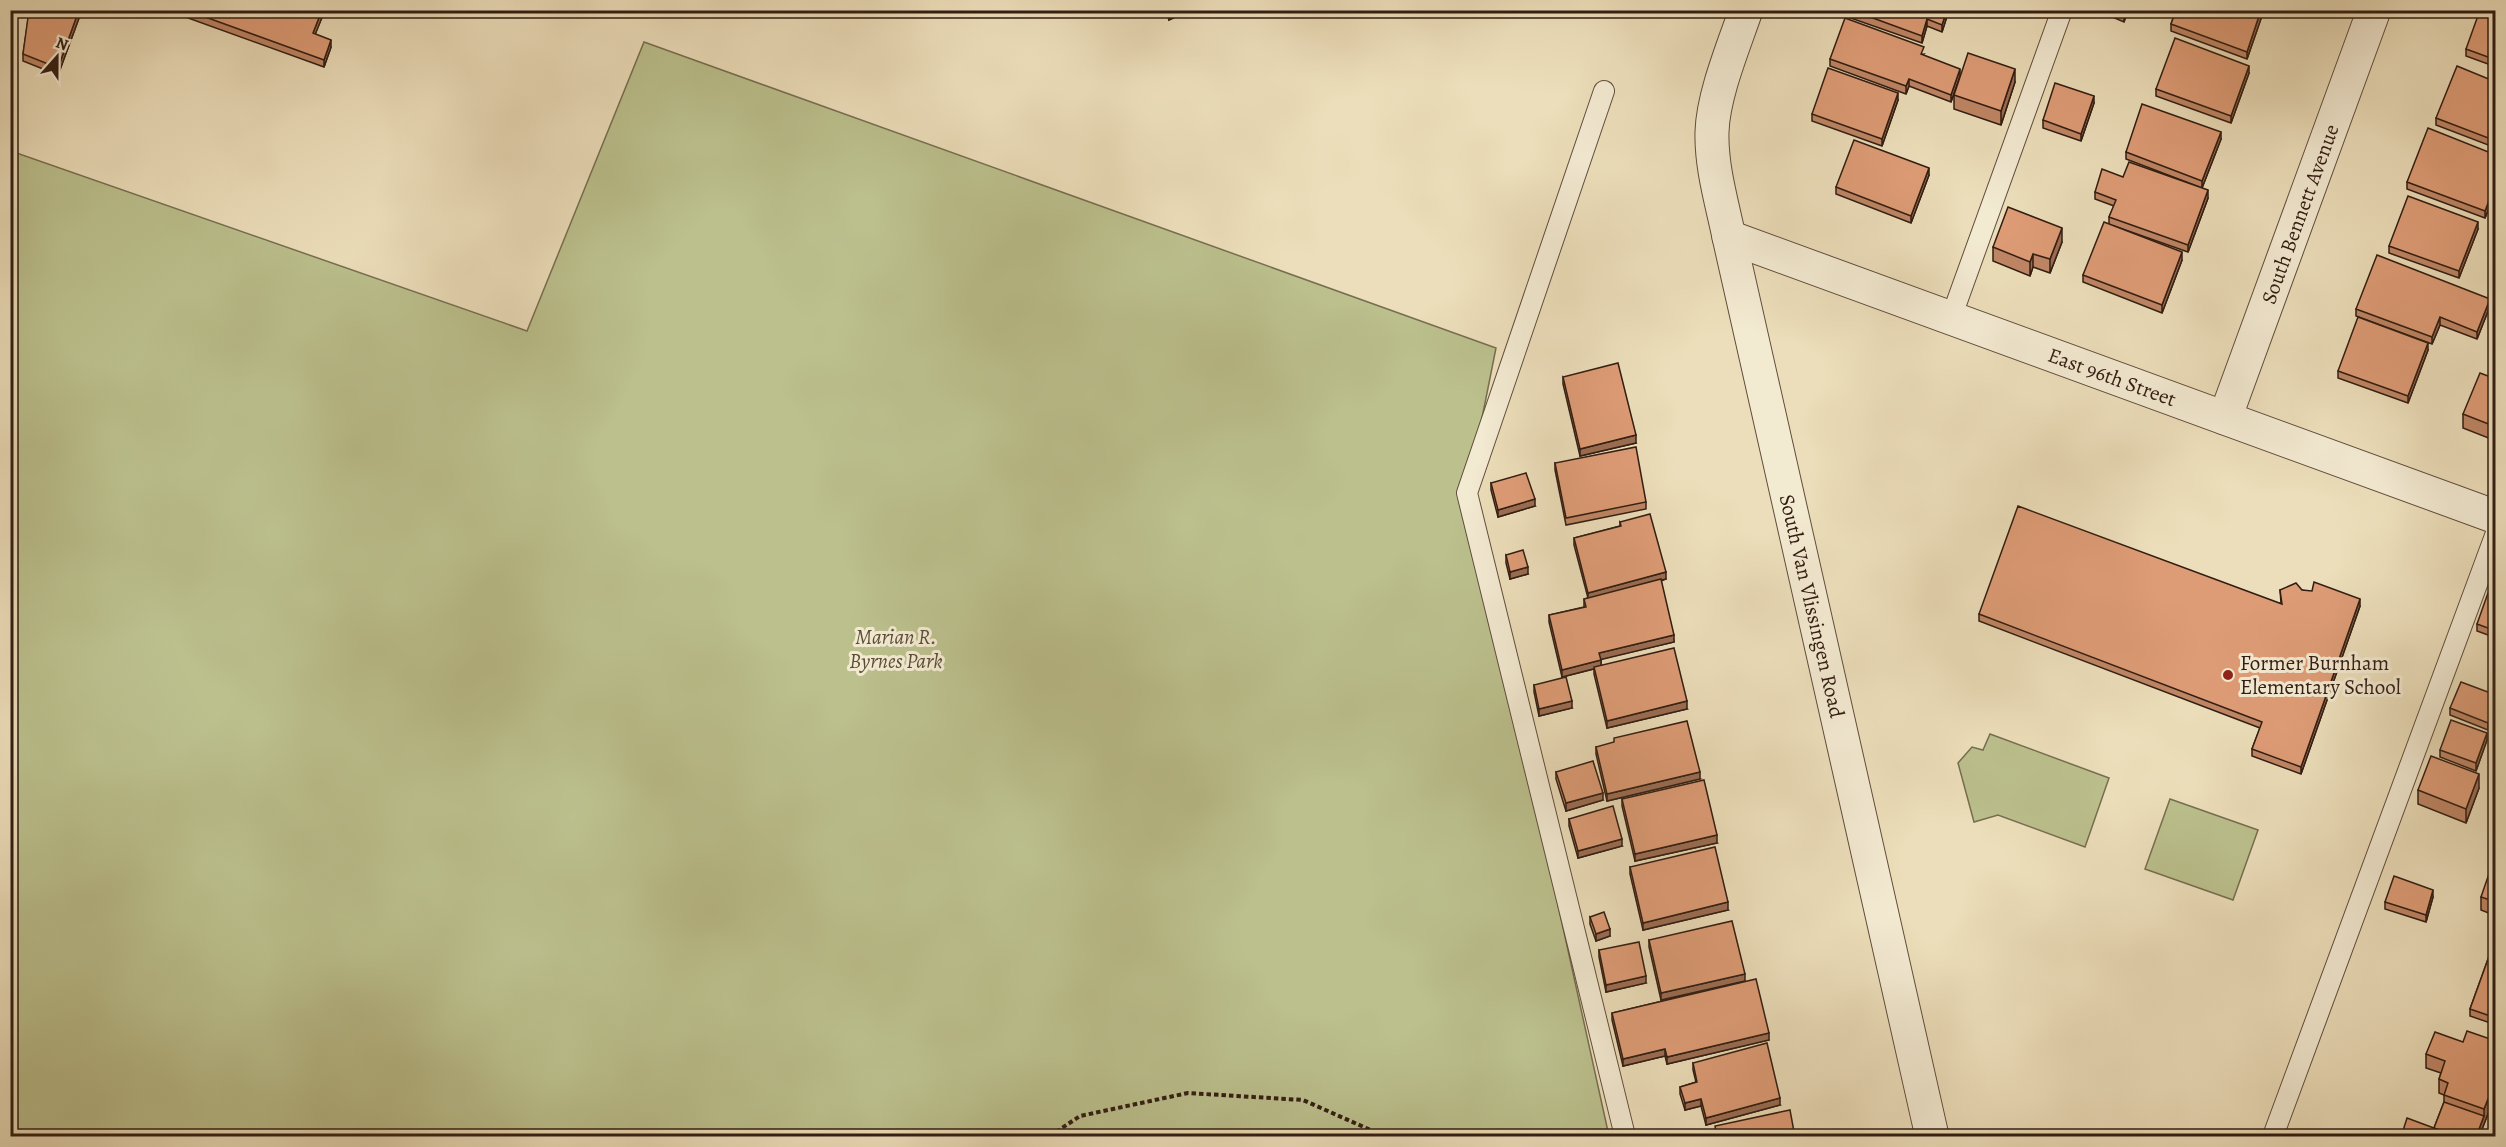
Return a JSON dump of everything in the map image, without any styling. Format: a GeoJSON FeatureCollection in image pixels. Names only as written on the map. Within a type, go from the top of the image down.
{"type":"FeatureCollection","features":[{"type":"Feature","properties":{"kind":"street","name":"South Van Vlissingen Road"},"geometry":{"type":"LineString","coordinates":[[1746,10],[1723,74],[1712,130],[1714,162],[1932,1137]]}},
{"type":"Feature","properties":{"kind":"street","name":"South Bennett Avenue"},"geometry":{"type":"LineString","coordinates":[[2225,418],[2374,10]]}},
{"type":"Feature","properties":{"kind":"street","name":"East 96th Street"},"geometry":{"type":"LineString","coordinates":[[1729,237],[2496,517]]}},
{"type":"Feature","properties":{"kind":"lane"},"geometry":{"type":"LineString","coordinates":[[1951,318],[2062,10]]}},
{"type":"Feature","properties":{"kind":"lane"},"geometry":{"type":"LineString","coordinates":[[1604,91],[1467,493],[1625,1137]]}},
{"type":"Feature","properties":{"kind":"lane"},"geometry":{"type":"LineString","coordinates":[[2273,1137],[2496,532]]}},
{"type":"Feature","properties":{"kind":"path"},"geometry":{"type":"LineString","coordinates":[[1050,1137],[1080,1116],[1188,1093],[1303,1100],[1384,1137]]}},
{"type":"Feature","properties":{"kind":"green space","name":"Marian R. Byrnes Park"},"geometry":{"type":"Polygon","coordinates":[[[644,42],[1496,348],[1467,493],[1609,1136],[11,1136],[11,151],[527,331],[644,42]]]}},
{"type":"Feature","properties":{"kind":"green space"},"geometry":{"type":"Polygon","coordinates":[[[1990,734],[2109,778],[2085,847],[1998,815],[1974,822],[1958,763],[1972,747],[1983,750],[1990,734]]]}},
{"type":"Feature","properties":{"kind":"green space"},"geometry":{"type":"Polygon","coordinates":[[[2170,799],[2258,830],[2233,900],[2145,869],[2170,799]]]}},
{"type":"Feature","properties":{"kind":"building"},"geometry":{"type":"Polygon","coordinates":[[[29,10],[79,10],[58,68],[23,54],[29,10]]]}},
{"type":"Feature","properties":{"kind":"building"},"geometry":{"type":"Polygon","coordinates":[[[186,10],[322,10],[313,33],[331,40],[324,60],[186,10]]]}},
{"type":"Feature","properties":{"kind":"building"},"geometry":{"type":"Polygon","coordinates":[[[1851,10],[1947,10],[1942,25],[1927,19],[1922,36],[1851,10]]]}},
{"type":"Feature","properties":{"kind":"building"},"geometry":{"type":"Polygon","coordinates":[[[2113,10],[2125,10],[2124,15],[2113,10]]]}},
{"type":"Feature","properties":{"kind":"building"},"geometry":{"type":"Polygon","coordinates":[[[2176,10],[2261,10],[2247,52],[2171,24],[2176,10]]]}},
{"type":"Feature","properties":{"kind":"building"},"geometry":{"type":"Polygon","coordinates":[[[2480,10],[2496,10],[2496,60],[2466,49],[2480,10]]]}},
{"type":"Feature","properties":{"kind":"building"},"geometry":{"type":"Polygon","coordinates":[[[1845,18],[1924,47],[1921,54],[1960,69],[1951,95],[1909,79],[1906,86],[1830,59],[1845,18]]]}},
{"type":"Feature","properties":{"kind":"building"},"geometry":{"type":"Polygon","coordinates":[[[2175,38],[2249,66],[2231,116],[2156,89],[2175,38]]]}},
{"type":"Feature","properties":{"kind":"building"},"geometry":{"type":"Polygon","coordinates":[[[1968,53],[2015,69],[2001,111],[1954,95],[1968,53]]]}},
{"type":"Feature","properties":{"kind":"building"},"geometry":{"type":"Polygon","coordinates":[[[2457,66],[2496,82],[2496,141],[2436,118],[2457,66]]]}},
{"type":"Feature","properties":{"kind":"building"},"geometry":{"type":"Polygon","coordinates":[[[1828,68],[1898,93],[1882,139],[1812,114],[1828,68]]]}},
{"type":"Feature","properties":{"kind":"building"},"geometry":{"type":"Polygon","coordinates":[[[2055,83],[2094,96],[2081,134],[2043,120],[2055,83]]]}},
{"type":"Feature","properties":{"kind":"building"},"geometry":{"type":"Polygon","coordinates":[[[2142,104],[2221,132],[2202,181],[2126,152],[2142,104]]]}},
{"type":"Feature","properties":{"kind":"building"},"geometry":{"type":"Polygon","coordinates":[[[2428,128],[2496,155],[2496,183],[2485,211],[2407,182],[2428,128]]]}},
{"type":"Feature","properties":{"kind":"building"},"geometry":{"type":"Polygon","coordinates":[[[1854,140],[1929,168],[1911,216],[1836,187],[1854,140]]]}},
{"type":"Feature","properties":{"kind":"building"},"geometry":{"type":"Polygon","coordinates":[[[2129,162],[2208,190],[2188,245],[2109,217],[2116,200],[2095,192],[2102,169],[2123,177],[2129,162]]]}},
{"type":"Feature","properties":{"kind":"building"},"geometry":{"type":"Polygon","coordinates":[[[2408,196],[2478,222],[2459,271],[2389,246],[2408,196]]]}},
{"type":"Feature","properties":{"kind":"building"},"geometry":{"type":"Polygon","coordinates":[[[2008,207],[2062,228],[2050,259],[2033,254],[2030,262],[1993,247],[2008,207]]]}},
{"type":"Feature","properties":{"kind":"building"},"geometry":{"type":"Polygon","coordinates":[[[2104,222],[2182,252],[2162,305],[2083,275],[2104,222]]]}},
{"type":"Feature","properties":{"kind":"building"},"geometry":{"type":"Polygon","coordinates":[[[2377,255],[2490,299],[2477,332],[2440,317],[2432,337],[2356,309],[2377,255]]]}},
{"type":"Feature","properties":{"kind":"building"},"geometry":{"type":"Polygon","coordinates":[[[2358,317],[2428,343],[2408,396],[2338,371],[2358,317]]]}},
{"type":"Feature","properties":{"kind":"building"},"geometry":{"type":"Polygon","coordinates":[[[1618,363],[1636,435],[1580,449],[1563,377],[1618,363]]]}},
{"type":"Feature","properties":{"kind":"building"},"geometry":{"type":"Polygon","coordinates":[[[2480,373],[2496,379],[2496,427],[2463,414],[2480,373]]]}},
{"type":"Feature","properties":{"kind":"building"},"geometry":{"type":"Polygon","coordinates":[[[1636,447],[1646,502],[1566,518],[1555,463],[1636,447]]]}},
{"type":"Feature","properties":{"kind":"building"},"geometry":{"type":"Polygon","coordinates":[[[1526,473],[1535,499],[1498,510],[1491,483],[1526,473]]]}},
{"type":"Feature","properties":{"kind":"building","name":"Former Burnham Elementary School"},"geometry":{"type":"Polygon","coordinates":[[[2018,506],[2282,604],[2280,590],[2296,583],[2302,590],[2312,591],[2314,582],[2360,599],[2301,767],[2252,749],[2262,722],[1979,614],[2018,506]]]}},
{"type":"Feature","properties":{"kind":"building"},"geometry":{"type":"Polygon","coordinates":[[[1650,514],[1666,572],[1588,593],[1574,538],[1621,526],[1620,522],[1650,514]]]}},
{"type":"Feature","properties":{"kind":"building"},"geometry":{"type":"Polygon","coordinates":[[[1523,550],[1528,567],[1510,572],[1506,555],[1523,550]]]}},
{"type":"Feature","properties":{"kind":"building"},"geometry":{"type":"Polygon","coordinates":[[[1661,579],[1674,635],[1599,653],[1601,660],[1562,670],[1549,615],[1586,607],[1584,599],[1661,579]]]}},
{"type":"Feature","properties":{"kind":"building"},"geometry":{"type":"Polygon","coordinates":[[[2488,593],[2496,596],[2496,631],[2477,624],[2488,593]]]}},
{"type":"Feature","properties":{"kind":"building"},"geometry":{"type":"Polygon","coordinates":[[[1674,648],[1687,701],[1607,721],[1594,667],[1674,648]]]}},
{"type":"Feature","properties":{"kind":"building"},"geometry":{"type":"Polygon","coordinates":[[[1566,677],[1572,701],[1539,709],[1534,685],[1566,677]]]}},
{"type":"Feature","properties":{"kind":"building"},"geometry":{"type":"Polygon","coordinates":[[[2461,682],[2496,695],[2496,704],[2488,723],[2450,708],[2461,682]]]}},
{"type":"Feature","properties":{"kind":"building"},"geometry":{"type":"Polygon","coordinates":[[[2451,720],[2487,733],[2476,763],[2440,750],[2451,720]]]}},
{"type":"Feature","properties":{"kind":"building"},"geometry":{"type":"Polygon","coordinates":[[[1687,721],[1700,772],[1607,794],[1596,747],[1614,742],[1614,738],[1687,721]]]}},
{"type":"Feature","properties":{"kind":"building"},"geometry":{"type":"Polygon","coordinates":[[[2431,756],[2479,774],[2466,809],[2418,790],[2431,756]]]}},
{"type":"Feature","properties":{"kind":"building"},"geometry":{"type":"Polygon","coordinates":[[[1593,761],[1603,793],[1566,803],[1556,772],[1593,761]]]}},
{"type":"Feature","properties":{"kind":"building"},"geometry":{"type":"Polygon","coordinates":[[[1704,780],[1717,835],[1635,854],[1622,799],[1704,780]]]}},
{"type":"Feature","properties":{"kind":"building"},"geometry":{"type":"Polygon","coordinates":[[[1613,806],[1622,839],[1578,851],[1569,819],[1613,806]]]}},
{"type":"Feature","properties":{"kind":"building"},"geometry":{"type":"Polygon","coordinates":[[[1715,847],[1728,902],[1643,923],[1630,867],[1715,847]]]}},
{"type":"Feature","properties":{"kind":"building"},"geometry":{"type":"Polygon","coordinates":[[[2491,868],[2496,870],[2496,902],[2481,897],[2491,868]]]}},
{"type":"Feature","properties":{"kind":"building"},"geometry":{"type":"Polygon","coordinates":[[[2394,876],[2433,890],[2426,915],[2385,902],[2394,876]]]}},
{"type":"Feature","properties":{"kind":"building"},"geometry":{"type":"Polygon","coordinates":[[[1604,912],[1610,929],[1596,934],[1590,917],[1604,912]]]}},
{"type":"Feature","properties":{"kind":"building"},"geometry":{"type":"Polygon","coordinates":[[[1732,921],[1745,974],[1661,993],[1649,940],[1732,921]]]}},
{"type":"Feature","properties":{"kind":"building"},"geometry":{"type":"Polygon","coordinates":[[[2496,937],[2496,1018],[2470,1009],[2496,937]]]}},
{"type":"Feature","properties":{"kind":"building"},"geometry":{"type":"Polygon","coordinates":[[[1639,942],[1646,976],[1606,985],[1599,950],[1639,942]]]}},
{"type":"Feature","properties":{"kind":"building"},"geometry":{"type":"Polygon","coordinates":[[[1756,979],[1769,1033],[1667,1057],[1665,1049],[1623,1059],[1612,1013],[1756,979]]]}},
{"type":"Feature","properties":{"kind":"building"},"geometry":{"type":"Polygon","coordinates":[[[2467,1031],[2496,1041],[2496,1079],[2484,1109],[2444,1095],[2448,1083],[2439,1079],[2445,1061],[2426,1054],[2435,1032],[2463,1042],[2467,1031]]]}},
{"type":"Feature","properties":{"kind":"building"},"geometry":{"type":"Polygon","coordinates":[[[1767,1043],[1780,1098],[1706,1118],[1701,1099],[1685,1103],[1680,1087],[1697,1082],[1693,1063],[1767,1043]]]}},
{"type":"Feature","properties":{"kind":"building"},"geometry":{"type":"Polygon","coordinates":[[[2444,1102],[2484,1116],[2476,1137],[2458,1137],[2434,1128],[2444,1102]]]}},
{"type":"Feature","properties":{"kind":"building"},"geometry":{"type":"Polygon","coordinates":[[[1790,1110],[1795,1137],[1701,1137],[1716,1133],[1715,1126],[1790,1110]]]}},
{"type":"Feature","properties":{"kind":"building"},"geometry":{"type":"Polygon","coordinates":[[[2407,1118],[2458,1137],[2401,1137],[2407,1118]]]}},
{"type":"Feature","properties":{"kind":"place","name":"Former Burnham Elementary School"},"geometry":{"type":"Point","coordinates":[2228,675]}}]}
